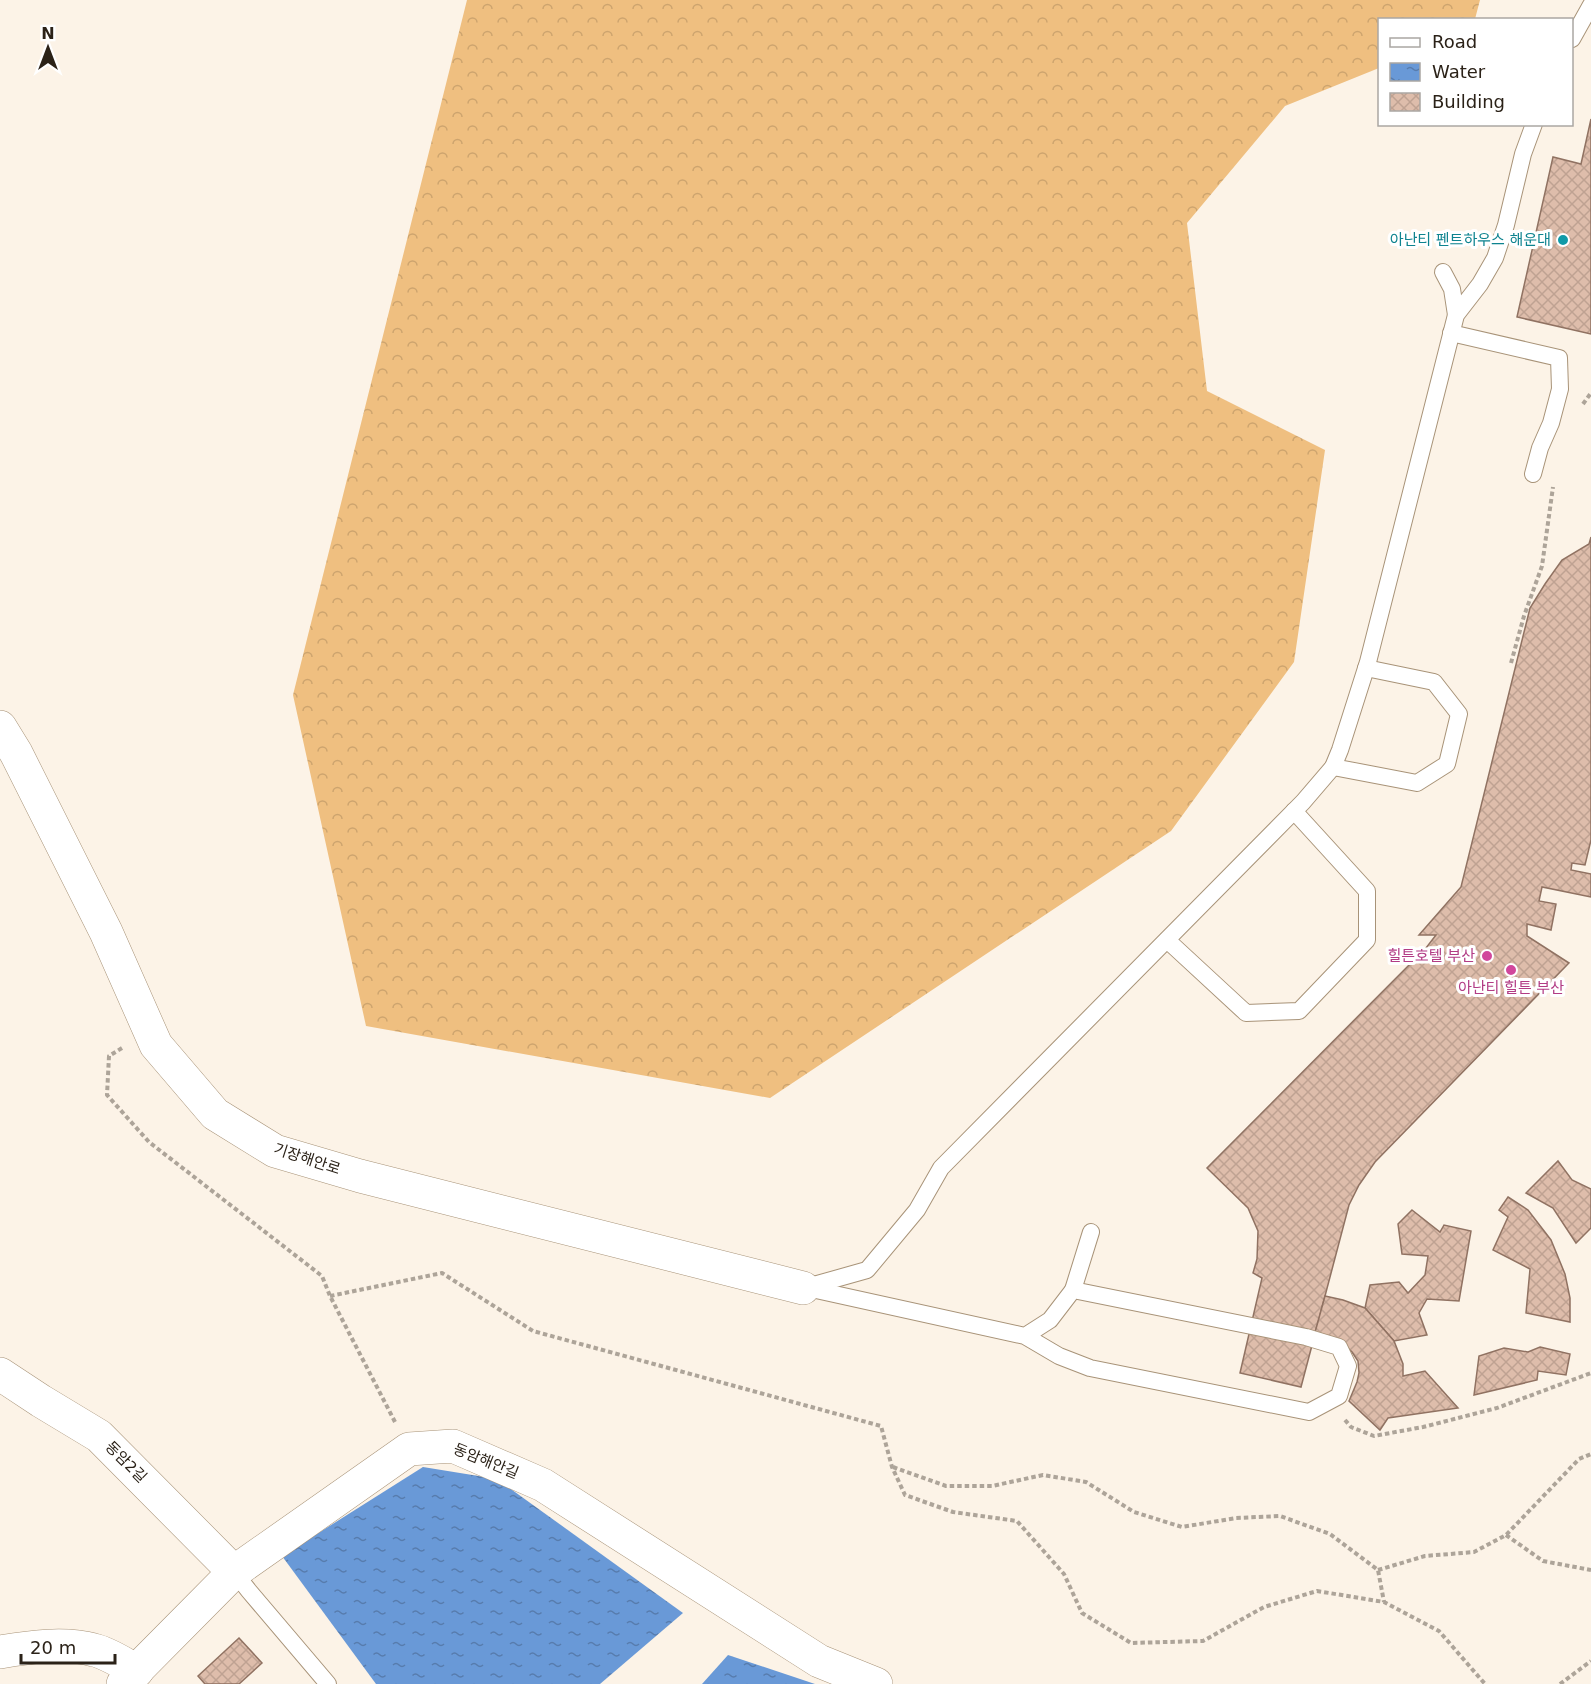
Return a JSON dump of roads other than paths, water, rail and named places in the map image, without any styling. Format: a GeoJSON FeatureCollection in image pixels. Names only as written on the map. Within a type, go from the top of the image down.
{"type":"FeatureCollection","features":[{"type":"Feature","properties":{"kind":"street","name":"기장해안로"},"geometry":{"type":"LineString","coordinates":[[0,727],[16,753],[106,932],[156,1045],[215,1114],[275,1151],[285,1154],[360,1176],[803,1288]]}},
{"type":"Feature","properties":{"kind":"street","name":"동암2길"},"geometry":{"type":"LineString","coordinates":[[0,1374],[99,1436],[234,1572]]}},
{"type":"Feature","properties":{"kind":"street","name":"동암해안길"},"geometry":{"type":"LineString","coordinates":[[234,1572],[409,1449],[453,1446],[543,1485],[819,1661],[876,1684]]}},
{"type":"Feature","properties":{"kind":"street"},"geometry":{"type":"LineString","coordinates":[[0,1652],[29,1647],[63,1646],[95,1650],[130,1677],[234,1572]]}},
{"type":"Feature","properties":{"kind":"lane"},"geometry":{"type":"LineString","coordinates":[[1573,37],[1591,5]]}},
{"type":"Feature","properties":{"kind":"lane"},"geometry":{"type":"LineString","coordinates":[[803,1288],[867,1270],[917,1210],[941,1168],[1294,811],[1333,767],[1366,668],[1456,315],[1495,258],[1506,225],[1523,154],[1533,126]]}},
{"type":"Feature","properties":{"kind":"lane"},"geometry":{"type":"LineString","coordinates":[[1443,272],[1452,289],[1456,315]]}},
{"type":"Feature","properties":{"kind":"lane"},"geometry":{"type":"LineString","coordinates":[[1451,333],[1559,358],[1560,389],[1533,474]]}},
{"type":"Feature","properties":{"kind":"lane"},"geometry":{"type":"LineString","coordinates":[[1333,767],[1417,783],[1447,764],[1459,714],[1434,682],[1366,668]]}},
{"type":"Feature","properties":{"kind":"lane"},"geometry":{"type":"LineString","coordinates":[[1167,940],[1246,1013],[1299,1011],[1367,940],[1367,891],[1294,811]]}},
{"type":"Feature","properties":{"kind":"lane"},"geometry":{"type":"LineString","coordinates":[[1025,1336],[1050,1320],[1074,1290],[1091,1232]]}},
{"type":"Feature","properties":{"kind":"lane"},"geometry":{"type":"LineString","coordinates":[[803,1288],[1025,1336],[1059,1356],[1090,1368],[1309,1412],[1339,1396],[1348,1366],[1339,1347],[1306,1338],[1074,1290]]}},
{"type":"Feature","properties":{"kind":"lane"},"geometry":{"type":"LineString","coordinates":[[234,1572],[328,1684]]}},
{"type":"Feature","properties":{"kind":"water"},"geometry":{"type":"Polygon","coordinates":[[[423,1467],[497,1479],[683,1613],[600,1684],[376,1684],[282,1556],[423,1467]]]}},
{"type":"Feature","properties":{"kind":"water"},"geometry":{"type":"Polygon","coordinates":[[[728,1655],[815,1684],[702,1684],[728,1655]]]}},
{"type":"Feature","properties":{"kind":"place","name":"아난티 펜트하우스 해운대"},"geometry":{"type":"Point","coordinates":[1563,240]}},
{"type":"Feature","properties":{"kind":"place","name":"힐튼호텔 부산"},"geometry":{"type":"Point","coordinates":[1487,956]}},
{"type":"Feature","properties":{"kind":"place","name":"아난티 힐튼 부산"},"geometry":{"type":"Point","coordinates":[1511,970]}}]}
